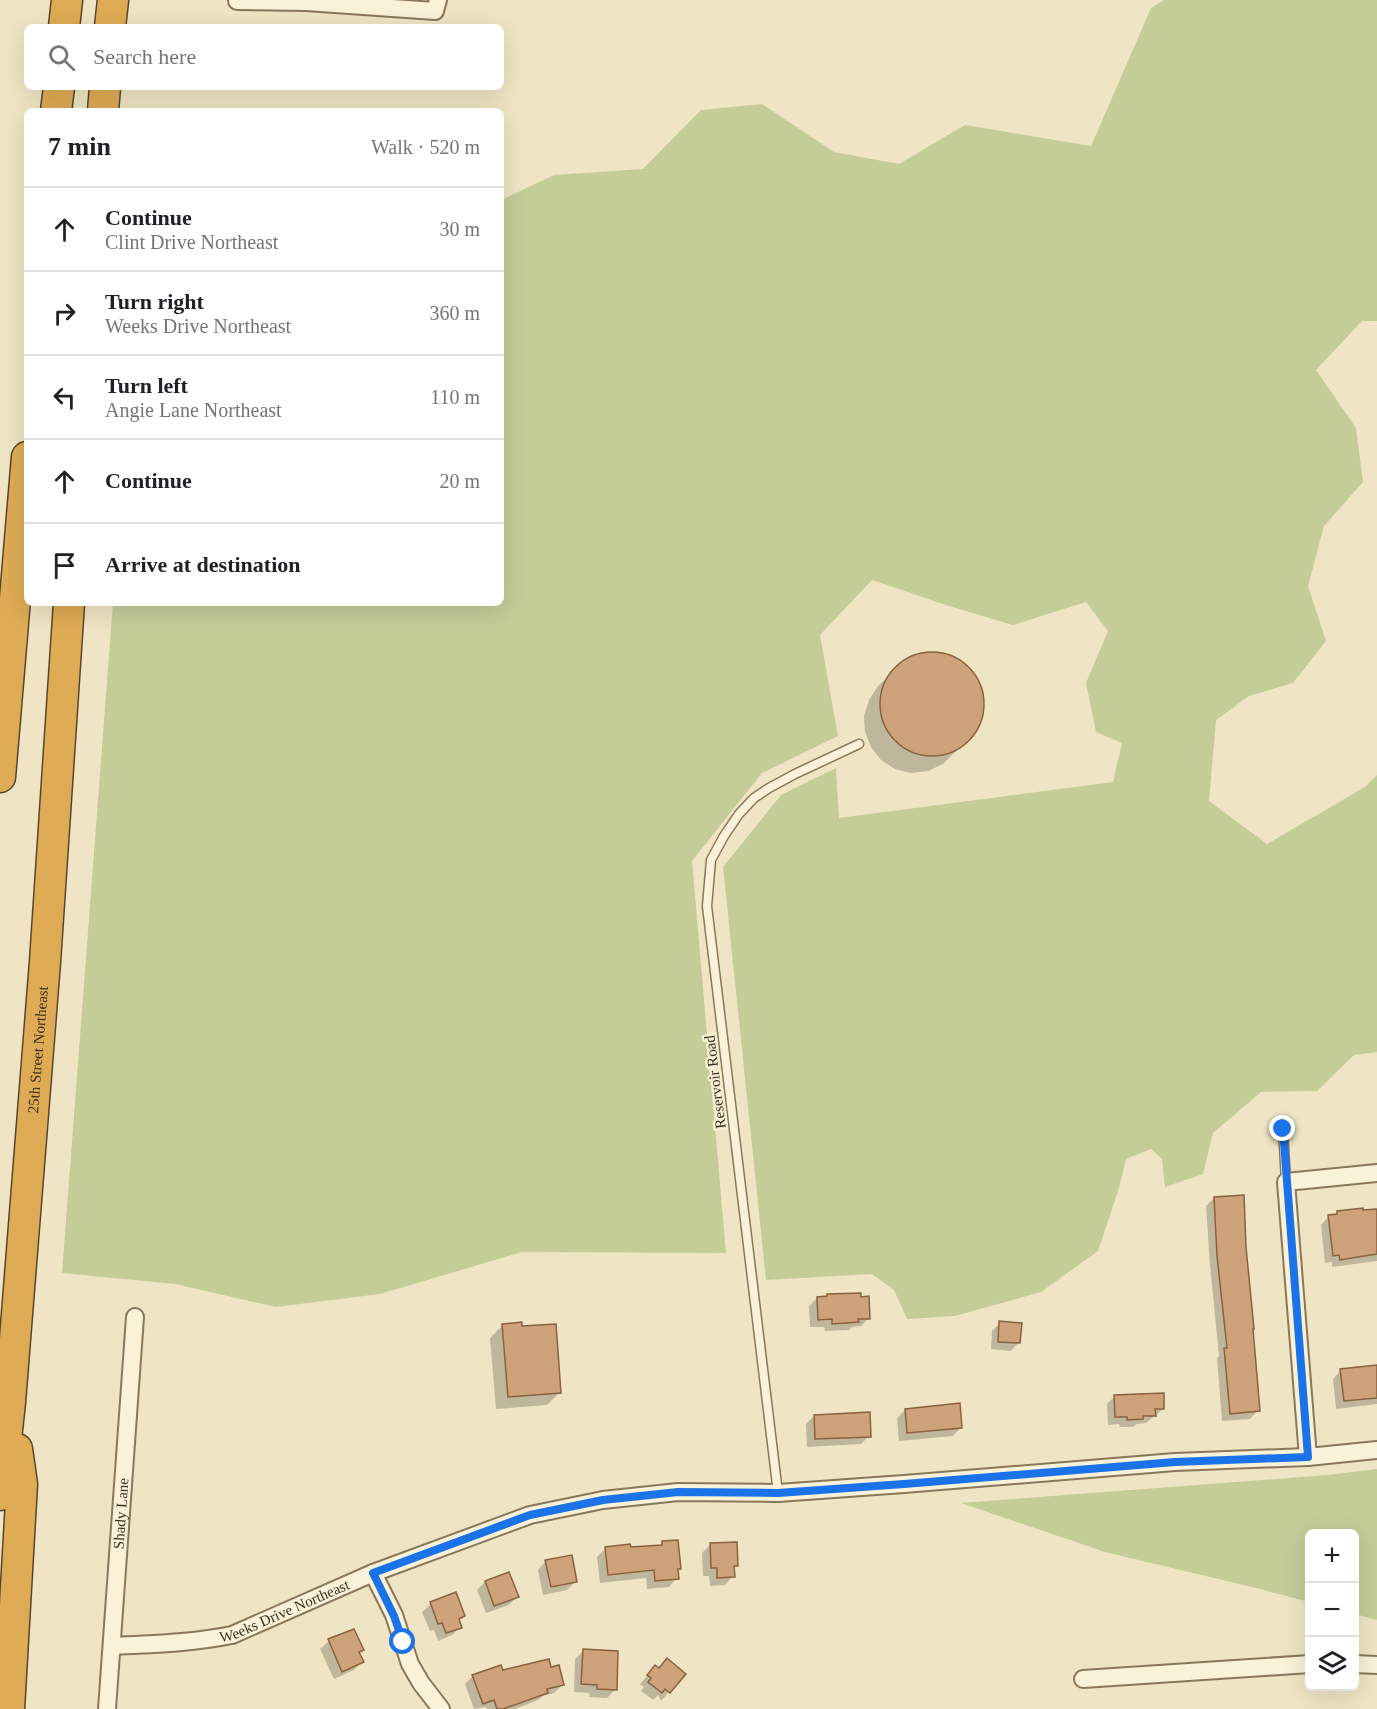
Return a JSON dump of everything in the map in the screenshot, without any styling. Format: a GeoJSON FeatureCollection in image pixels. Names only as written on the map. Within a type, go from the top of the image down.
{"type":"FeatureCollection","features":[{"type":"Feature","properties":{"kind":"highway"},"geometry":{"type":"LineString","coordinates":[[64,24],[67,0]]}},
{"type":"Feature","properties":{"kind":"highway"},"geometry":{"type":"LineString","coordinates":[[110,24],[112,0]]}},
{"type":"Feature","properties":{"kind":"highway"},"geometry":{"type":"LineString","coordinates":[[57,108],[58,90]]}},
{"type":"Feature","properties":{"kind":"highway"},"geometry":{"type":"LineString","coordinates":[[104,108],[105,90]]}},
{"type":"Feature","properties":{"kind":"highway"},"geometry":{"type":"LineString","coordinates":[[0,777],[24,493]]}},
{"type":"Feature","properties":{"kind":"highway","name":"25th Street Northeast"},"geometry":{"type":"LineString","coordinates":[[0,1495],[10,1402],[46,950],[69,606]]}},
{"type":"Feature","properties":{"kind":"highway"},"geometry":{"type":"LineString","coordinates":[[9,1709],[22,1484],[10,1402]]}},
{"type":"Feature","properties":{"kind":"street"},"geometry":{"type":"LineString","coordinates":[[237,0],[237,2],[306,2],[435,11],[438,0]]}},
{"type":"Feature","properties":{"kind":"street"},"geometry":{"type":"LineString","coordinates":[[1308,1457],[1286,1182],[1377,1173]]}},
{"type":"Feature","properties":{"kind":"street","name":"Shady Lane"},"geometry":{"type":"LineString","coordinates":[[107,1709],[135,1317]]}},
{"type":"Feature","properties":{"kind":"street","name":"Weeks Drive Northeast"},"geometry":{"type":"LineString","coordinates":[[112,1646],[175,1643],[232,1635],[373,1573],[530,1515],[603,1500],[678,1492],[778,1493],[1175,1462],[1308,1457],[1377,1450]]}},
{"type":"Feature","properties":{"kind":"street"},"geometry":{"type":"LineString","coordinates":[[373,1573],[394,1616],[410,1664],[441,1709]]}},
{"type":"Feature","properties":{"kind":"street"},"geometry":{"type":"LineString","coordinates":[[1083,1679],[1305,1664]]}},
{"type":"Feature","properties":{"kind":"street"},"geometry":{"type":"LineString","coordinates":[[1359,1664],[1377,1665]]}},
{"type":"Feature","properties":{"kind":"lane","name":"Reservoir Road"},"geometry":{"type":"LineString","coordinates":[[778,1493],[707,906],[708,884],[711,860],[717,848],[739,814],[754,798],[795,774],[859,744]]}},
{"type":"Feature","properties":{"kind":"lane"},"geometry":{"type":"LineString","coordinates":[[1283,1129],[1286,1182]]}},
{"type":"Feature","properties":{"kind":"green space"},"geometry":{"type":"Polygon","coordinates":[[[1164,0],[1377,0],[1377,321],[1362,321],[1316,370],[1356,428],[1363,482],[1324,526],[1308,586],[1326,641],[1293,683],[1249,696],[1216,720],[1209,801],[1267,844],[1365,787],[1377,775],[1377,1052],[1354,1055],[1317,1091],[1261,1092],[1213,1133],[1203,1174],[1165,1187],[1162,1159],[1151,1149],[1126,1159],[1098,1251],[1041,1292],[955,1316],[907,1319],[894,1290],[872,1274],[766,1280],[723,867],[781,795],[836,768],[839,818],[1113,782],[1122,743],[1096,732],[1086,683],[1108,631],[1086,602],[1013,625],[872,580],[820,635],[838,736],[762,773],[692,861],[726,1253],[522,1252],[380,1294],[276,1307],[175,1284],[62,1273],[113,606],[504,606],[504,199],[554,175],[643,169],[701,110],[762,104],[834,152],[899,164],[965,125],[1091,146],[1151,8],[1164,0]]]}},
{"type":"Feature","properties":{"kind":"green space"},"geometry":{"type":"Polygon","coordinates":[[[1377,1469],[1377,1620],[1359,1615],[1359,1529],[1305,1529],[1305,1601],[1105,1552],[961,1503],[1328,1475],[1377,1469]]]}},
{"type":"Feature","properties":{"kind":"building"},"geometry":{"type":"Polygon","coordinates":[[[932,652],[952,656],[969,667],[980,684],[984,704],[980,724],[969,741],[952,752],[932,756],[912,752],[895,741],[884,724],[880,704],[884,684],[895,667],[912,656],[932,652]]]}},
{"type":"Feature","properties":{"kind":"building"},"geometry":{"type":"Polygon","coordinates":[[[1244,1195],[1246,1247],[1260,1411],[1230,1414],[1224,1348],[1227,1348],[1217,1256],[1214,1197],[1244,1195]]]}},
{"type":"Feature","properties":{"kind":"building"},"geometry":{"type":"Polygon","coordinates":[[[1363,1208],[1363,1210],[1377,1209],[1377,1254],[1340,1260],[1339,1255],[1333,1256],[1328,1215],[1337,1214],[1337,1211],[1363,1208]]]}},
{"type":"Feature","properties":{"kind":"building"},"geometry":{"type":"Polygon","coordinates":[[[861,1293],[861,1297],[869,1296],[870,1319],[832,1324],[832,1319],[818,1320],[817,1297],[827,1296],[827,1294],[861,1293]]]}},
{"type":"Feature","properties":{"kind":"building"},"geometry":{"type":"Polygon","coordinates":[[[999,1321],[1022,1323],[1020,1343],[998,1342],[999,1321]]]}},
{"type":"Feature","properties":{"kind":"building"},"geometry":{"type":"Polygon","coordinates":[[[522,1322],[522,1326],[556,1324],[561,1393],[508,1397],[502,1324],[522,1322]]]}},
{"type":"Feature","properties":{"kind":"building"},"geometry":{"type":"Polygon","coordinates":[[[1377,1365],[1377,1398],[1344,1401],[1340,1369],[1377,1365]]]}},
{"type":"Feature","properties":{"kind":"building"},"geometry":{"type":"Polygon","coordinates":[[[1164,1393],[1164,1409],[1155,1409],[1156,1416],[1127,1420],[1127,1417],[1115,1417],[1114,1395],[1164,1393]]]}},
{"type":"Feature","properties":{"kind":"building"},"geometry":{"type":"Polygon","coordinates":[[[960,1403],[962,1428],[907,1433],[905,1409],[960,1403]]]}},
{"type":"Feature","properties":{"kind":"building"},"geometry":{"type":"Polygon","coordinates":[[[870,1412],[871,1437],[815,1439],[814,1415],[870,1412]]]}},
{"type":"Feature","properties":{"kind":"building"},"geometry":{"type":"Polygon","coordinates":[[[678,1540],[681,1569],[678,1569],[679,1579],[655,1581],[654,1570],[608,1575],[605,1547],[630,1544],[631,1547],[662,1545],[662,1541],[678,1540]]]}},
{"type":"Feature","properties":{"kind":"building"},"geometry":{"type":"Polygon","coordinates":[[[737,1542],[738,1566],[734,1566],[735,1577],[717,1578],[717,1568],[711,1568],[710,1543],[737,1542]]]}},
{"type":"Feature","properties":{"kind":"building"},"geometry":{"type":"Polygon","coordinates":[[[572,1555],[577,1582],[551,1587],[545,1560],[572,1555]]]}},
{"type":"Feature","properties":{"kind":"building"},"geometry":{"type":"Polygon","coordinates":[[[509,1572],[519,1597],[494,1606],[485,1581],[509,1572]]]}},
{"type":"Feature","properties":{"kind":"building"},"geometry":{"type":"Polygon","coordinates":[[[456,1592],[465,1616],[459,1619],[462,1628],[446,1633],[442,1623],[438,1624],[430,1602],[456,1592]]]}},
{"type":"Feature","properties":{"kind":"building"},"geometry":{"type":"Polygon","coordinates":[[[354,1629],[364,1650],[359,1652],[364,1662],[342,1672],[328,1639],[354,1629]]]}},
{"type":"Feature","properties":{"kind":"building"},"geometry":{"type":"Polygon","coordinates":[[[583,1649],[618,1651],[617,1690],[597,1689],[597,1685],[581,1684],[583,1649]]]}},
{"type":"Feature","properties":{"kind":"building"},"geometry":{"type":"Polygon","coordinates":[[[667,1658],[686,1674],[670,1693],[665,1689],[662,1693],[648,1682],[651,1678],[647,1675],[655,1665],[659,1668],[667,1658]]]}},
{"type":"Feature","properties":{"kind":"building"},"geometry":{"type":"Polygon","coordinates":[[[549,1659],[551,1667],[559,1665],[564,1685],[547,1689],[548,1693],[503,1709],[497,1709],[494,1700],[483,1704],[472,1675],[501,1665],[503,1670],[549,1659]]]}},
{"type":"Feature","properties":{"kind":"route"},"geometry":{"type":"LineString","coordinates":[[403,1642],[394,1616],[373,1573],[530,1515],[603,1500],[678,1492],[778,1493],[1175,1462],[1308,1457],[1283,1129]]}}]}
